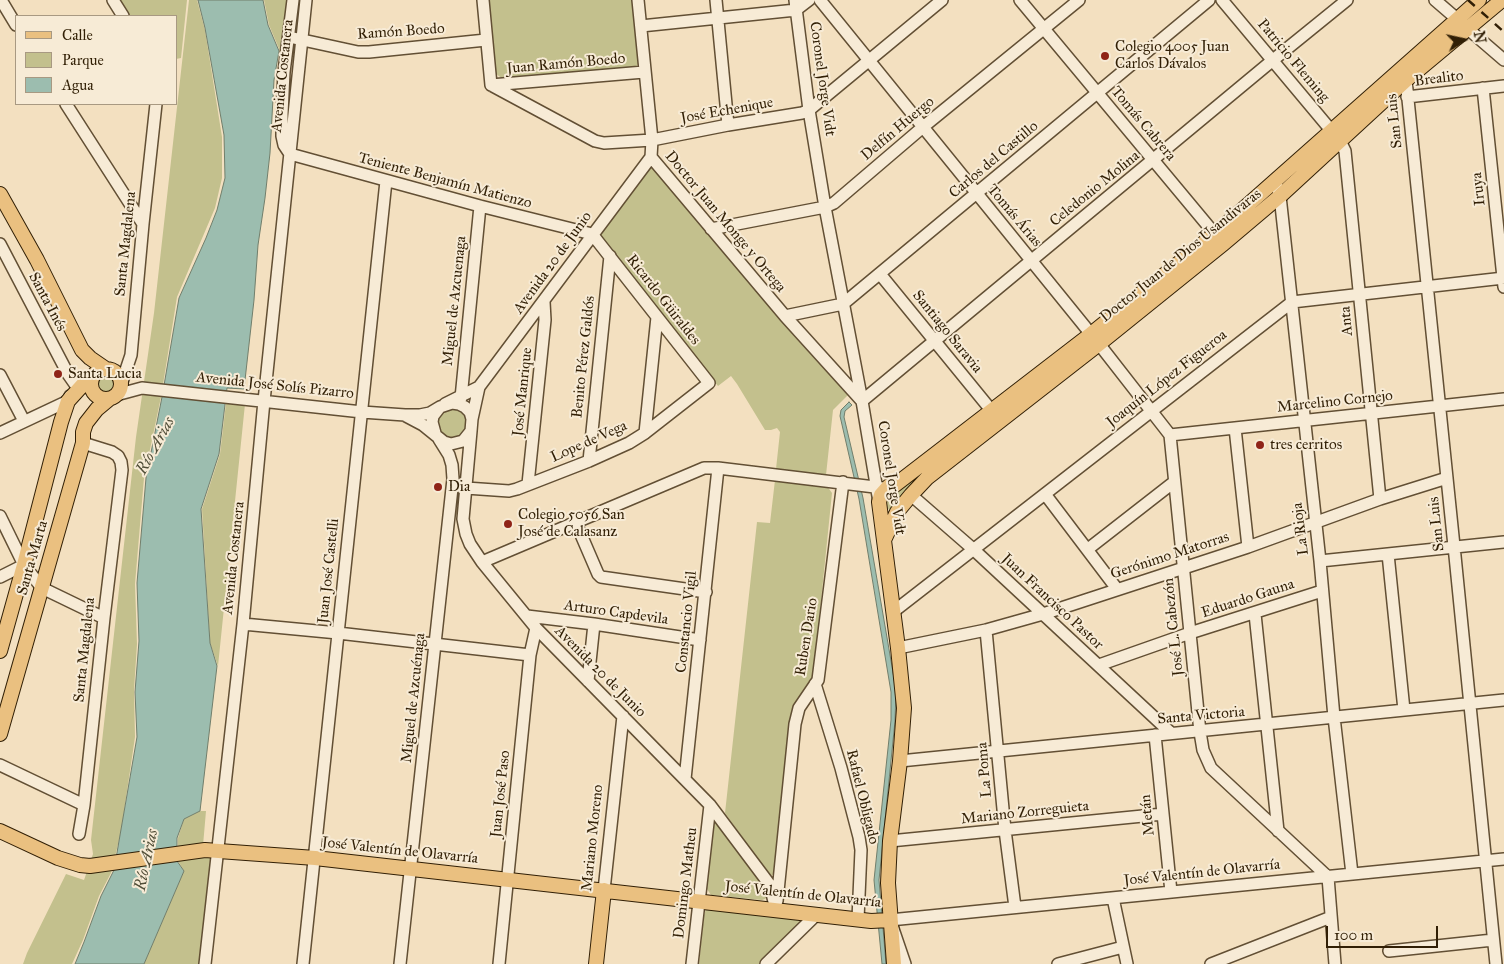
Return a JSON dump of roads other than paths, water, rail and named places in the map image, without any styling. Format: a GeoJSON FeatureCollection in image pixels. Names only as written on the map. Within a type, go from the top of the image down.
{"type":"FeatureCollection","features":[{"type":"Feature","properties":{"kind":"main road","name":"Doctor Juan de Dios Usandivaras"},"geometry":{"type":"LineString","coordinates":[[885,539],[898,511],[927,478],[1219,239],[1280,196],[1336,136],[1402,76],[1457,19],[1479,0]]}},
{"type":"Feature","properties":{"kind":"main road","name":"Doctor Juan de Dios Usandivaras"},"geometry":{"type":"LineString","coordinates":[[1402,76],[1468,29],[1502,0]]}},
{"type":"Feature","properties":{"kind":"main road","name":"Doctor Juan de Dios Usandivaras"},"geometry":{"type":"LineString","coordinates":[[1219,239],[1275,181],[1336,136]]}},
{"type":"Feature","properties":{"kind":"main road","name":"Avenida José Solís Pizarro"},"geometry":{"type":"LineString","coordinates":[[0,194],[37,260],[76,340],[90,358],[105,383]]}},
{"type":"Feature","properties":{"kind":"main road","name":"Doctor Juan de Dios Usandivaras"},"geometry":{"type":"LineString","coordinates":[[879,503],[887,486],[991,410],[1095,339]]}},
{"type":"Feature","properties":{"kind":"main road","name":"Avenida José Solís Pizarro"},"geometry":{"type":"LineString","coordinates":[[76,340],[105,383]]}},
{"type":"Feature","properties":{"kind":"main road"},"geometry":{"type":"LineString","coordinates":[[97,410],[86,415],[73,415],[69,410],[68,402],[105,383]]}},
{"type":"Feature","properties":{"kind":"main road","name":"Santa Marta"},"geometry":{"type":"LineString","coordinates":[[0,734],[42,588],[86,423],[97,410],[105,383]]}},
{"type":"Feature","properties":{"kind":"main road","name":"Santa Marta"},"geometry":{"type":"LineString","coordinates":[[0,651],[68,402]]}},
{"type":"Feature","properties":{"kind":"main road"},"geometry":{"type":"LineString","coordinates":[[61,422],[70,420],[75,422],[83,438]]}},
{"type":"Feature","properties":{"kind":"main road"},"geometry":{"type":"LineString","coordinates":[[887,486],[911,495]]}},
{"type":"Feature","properties":{"kind":"main road"},"geometry":{"type":"LineString","coordinates":[[879,503],[886,512],[898,511]]}},
{"type":"Feature","properties":{"kind":"main road","name":"Coronel Jorge Vidt"},"geometry":{"type":"LineString","coordinates":[[879,503],[885,539],[904,708],[890,841],[888,882],[887,920],[894,964]]}},
{"type":"Feature","properties":{"kind":"main road","name":"José Valentín de Olavarría"},"geometry":{"type":"LineString","coordinates":[[0,831],[80,866],[201,850],[218,850],[411,868],[870,921],[887,920]]}},
{"type":"Feature","properties":{"kind":"main road","name":"Mariano Moreno"},"geometry":{"type":"LineString","coordinates":[[596,964],[604,890]]}},
{"type":"Feature","properties":{"kind":"street"},"geometry":{"type":"LineString","coordinates":[[0,0],[15,23]]}},
{"type":"Feature","properties":{"kind":"street"},"geometry":{"type":"LineString","coordinates":[[113,0],[122,15]]}},
{"type":"Feature","properties":{"kind":"street","name":"Avenida Costanera"},"geometry":{"type":"LineString","coordinates":[[290,154],[284,145],[282,128],[284,72],[294,0]]}},
{"type":"Feature","properties":{"kind":"street","name":"Avenida Costanera"},"geometry":{"type":"LineString","coordinates":[[205,964],[243,624],[264,401],[306,0]]}},
{"type":"Feature","properties":{"kind":"street"},"geometry":{"type":"LineString","coordinates":[[484,0],[491,85]]}},
{"type":"Feature","properties":{"kind":"street","name":"Doctor Juan Monge y Ortega"},"geometry":{"type":"LineString","coordinates":[[638,0],[652,140],[651,157],[785,316],[862,401]]}},
{"type":"Feature","properties":{"kind":"street"},"geometry":{"type":"LineString","coordinates":[[716,0],[728,125]]}},
{"type":"Feature","properties":{"kind":"street"},"geometry":{"type":"LineString","coordinates":[[641,26],[717,18],[795,5],[809,0]]}},
{"type":"Feature","properties":{"kind":"street","name":"Tomás Árias"},"geometry":{"type":"LineString","coordinates":[[820,0],[1095,339]]}},
{"type":"Feature","properties":{"kind":"street","name":"José Echenique"},"geometry":{"type":"LineString","coordinates":[[491,85],[595,141],[611,144],[652,140],[802,113],[809,110],[942,0]]}},
{"type":"Feature","properties":{"kind":"street","name":"Tomás Cabrera"},"geometry":{"type":"LineString","coordinates":[[1020,0],[1219,239]]}},
{"type":"Feature","properties":{"kind":"street","name":"Delfín Huergo"},"geometry":{"type":"LineString","coordinates":[[711,228],[825,207],[834,203],[923,127],[1079,0]]}},
{"type":"Feature","properties":{"kind":"street","name":"Carlos del Castillo"},"geometry":{"type":"LineString","coordinates":[[785,316],[843,304],[1209,0]]}},
{"type":"Feature","properties":{"kind":"street","name":"Patricio Fleming"},"geometry":{"type":"LineString","coordinates":[[1222,0],[1336,136]]}},
{"type":"Feature","properties":{"kind":"street","name":"Celedonio Molina"},"geometry":{"type":"LineString","coordinates":[[862,401],[1347,0]]}},
{"type":"Feature","properties":{"kind":"street"},"geometry":{"type":"LineString","coordinates":[[1435,0],[1457,19]]}},
{"type":"Feature","properties":{"kind":"street","name":"Coronel Jorge Vidt"},"geometry":{"type":"LineString","coordinates":[[795,5],[809,110],[843,304],[862,401],[887,486]]}},
{"type":"Feature","properties":{"kind":"street"},"geometry":{"type":"LineString","coordinates":[[1468,29],[1504,60]]}},
{"type":"Feature","properties":{"kind":"street","name":"Ramón Boedo"},"geometry":{"type":"LineString","coordinates":[[289,37],[358,52],[486,40]]}},
{"type":"Feature","properties":{"kind":"street","name":"Juan Ramón Boedo"},"geometry":{"type":"LineString","coordinates":[[491,85],[644,72]]}},
{"type":"Feature","properties":{"kind":"street","name":"San Luis"},"geometry":{"type":"LineString","coordinates":[[1402,76],[1408,98],[1496,964]]}},
{"type":"Feature","properties":{"kind":"street","name":"Brealito"},"geometry":{"type":"LineString","coordinates":[[1408,98],[1504,86]]}},
{"type":"Feature","properties":{"kind":"street","name":"Iruya"},"geometry":{"type":"LineString","coordinates":[[1483,88],[1504,281]]}},
{"type":"Feature","properties":{"kind":"street"},"geometry":{"type":"LineString","coordinates":[[67,105],[143,224]]}},
{"type":"Feature","properties":{"kind":"street","name":"Santa Magdalena"},"geometry":{"type":"LineString","coordinates":[[105,383],[127,369],[131,355],[156,105]]}},
{"type":"Feature","properties":{"kind":"street","name":"Anta"},"geometry":{"type":"LineString","coordinates":[[1336,136],[1345,151],[1380,499]]}},
{"type":"Feature","properties":{"kind":"street","name":"Teniente Benjamín Matienzo"},"geometry":{"type":"LineString","coordinates":[[290,154],[480,206],[592,234]]}},
{"type":"Feature","properties":{"kind":"street","name":"Avenida 20 de Junio"},"geometry":{"type":"LineString","coordinates":[[443,406],[479,387],[651,157]]}},
{"type":"Feature","properties":{"kind":"street","name":"Juan José Castelli"},"geometry":{"type":"LineString","coordinates":[[303,964],[386,181]]}},
{"type":"Feature","properties":{"kind":"street","name":"La Rioja"},"geometry":{"type":"LineString","coordinates":[[1275,181],[1280,196],[1292,302],[1320,561],[1334,717],[1352,874]]}},
{"type":"Feature","properties":{"kind":"street","name":"Miguel de Azcuenaga"},"geometry":{"type":"LineString","coordinates":[[460,398],[480,206]]}},
{"type":"Feature","properties":{"kind":"street","name":"Ricardo Güiraldes"},"geometry":{"type":"LineString","coordinates":[[592,234],[709,383]]}},
{"type":"Feature","properties":{"kind":"street","name":"Santa Inés"},"geometry":{"type":"LineString","coordinates":[[1,248],[75,384],[105,383]]}},
{"type":"Feature","properties":{"kind":"street","name":"Benito Pérez Galdós"},"geometry":{"type":"LineString","coordinates":[[588,461],[610,256]]}},
{"type":"Feature","properties":{"kind":"street","name":"Santiago Saravia"},"geometry":{"type":"LineString","coordinates":[[880,274],[991,410]]}},
{"type":"Feature","properties":{"kind":"street"},"geometry":{"type":"LineString","coordinates":[[1292,302],[1427,287],[1504,281]]}},
{"type":"Feature","properties":{"kind":"street","name":"José Manrique"},"geometry":{"type":"LineString","coordinates":[[528,484],[545,320],[544,302]]}},
{"type":"Feature","properties":{"kind":"street","name":"Joaquín López Figueroa"},"geometry":{"type":"LineString","coordinates":[[893,612],[1292,302]]}},
{"type":"Feature","properties":{"kind":"street"},"geometry":{"type":"LineString","coordinates":[[645,433],[657,317]]}},
{"type":"Feature","properties":{"kind":"street"},"geometry":{"type":"LineString","coordinates":[[1095,339],[1170,435]]}},
{"type":"Feature","properties":{"kind":"street"},"geometry":{"type":"LineString","coordinates":[[0,374],[24,421]]}},
{"type":"Feature","properties":{"kind":"street","name":"Santa Inés"},"geometry":{"type":"LineString","coordinates":[[68,374],[71,390],[68,402]]}},
{"type":"Feature","properties":{"kind":"street","name":"Avenida José Solís Pizarro"},"geometry":{"type":"LineString","coordinates":[[105,383],[129,383],[147,389]]}},
{"type":"Feature","properties":{"kind":"street","name":"Avenida José Solís Pizarro"},"geometry":{"type":"LineString","coordinates":[[105,383],[362,412],[405,415],[430,413],[443,406]]}},
{"type":"Feature","properties":{"kind":"street","name":"Lope de Vega"},"geometry":{"type":"LineString","coordinates":[[466,488],[509,491],[588,461],[629,443],[645,433],[709,383]]}},
{"type":"Feature","properties":{"kind":"street","name":"Avenida 20 de Junio"},"geometry":{"type":"LineString","coordinates":[[472,418],[479,387]]}},
{"type":"Feature","properties":{"kind":"street","name":"Marcelino Cornejo"},"geometry":{"type":"LineString","coordinates":[[1170,435],[1504,399]]}},
{"type":"Feature","properties":{"kind":"street"},"geometry":{"type":"LineString","coordinates":[[0,433],[68,402]]}},
{"type":"Feature","properties":{"kind":"street"},"geometry":{"type":"LineString","coordinates":[[452,403],[465,407],[470,412],[472,418],[471,431],[468,437],[451,444],[437,436],[432,422],[436,411],[452,403]]}},
{"type":"Feature","properties":{"kind":"street","name":"Avenida José Solís Pizarro"},"geometry":{"type":"LineString","coordinates":[[405,415],[424,425],[437,436]]}},
{"type":"Feature","properties":{"kind":"street"},"geometry":{"type":"LineString","coordinates":[[1236,428],[1248,547]]}},
{"type":"Feature","properties":{"kind":"street","name":"Avenida 20 de Junio"},"geometry":{"type":"LineString","coordinates":[[471,431],[464,527],[470,544],[482,562],[536,628],[710,805],[770,885],[776,910]]}},
{"type":"Feature","properties":{"kind":"street","name":"José L. Cabezón"},"geometry":{"type":"LineString","coordinates":[[1170,435],[1203,750],[1211,768],[1278,831]]}},
{"type":"Feature","properties":{"kind":"street","name":"Miguel de Azcuénaga"},"geometry":{"type":"LineString","coordinates":[[400,964],[453,479],[449,455],[437,436]]}},
{"type":"Feature","properties":{"kind":"street","name":"Santa Magdalena"},"geometry":{"type":"LineString","coordinates":[[79,834],[84,805],[122,470],[118,456],[83,438]]}},
{"type":"Feature","properties":{"kind":"street"},"geometry":{"type":"LineString","coordinates":[[482,562],[704,468],[887,486]]}},
{"type":"Feature","properties":{"kind":"street","name":"Constancio Vigil"},"geometry":{"type":"LineString","coordinates":[[685,779],[718,468]]}},
{"type":"Feature","properties":{"kind":"street","name":"Gerónimo Matorras"},"geometry":{"type":"LineString","coordinates":[[898,648],[986,630],[1043,614],[1248,547],[1380,499],[1447,478]]}},
{"type":"Feature","properties":{"kind":"street"},"geometry":{"type":"LineString","coordinates":[[1088,549],[1174,482]]}},
{"type":"Feature","properties":{"kind":"street","name":"Ruben Dario"},"geometry":{"type":"LineString","coordinates":[[776,910],[796,724],[799,708],[818,680],[852,484]]}},
{"type":"Feature","properties":{"kind":"street"},"geometry":{"type":"LineString","coordinates":[[1044,494],[1117,589]]}},
{"type":"Feature","properties":{"kind":"street","name":"Juan Francisco Pastor"},"geometry":{"type":"LineString","coordinates":[[911,495],[973,549],[1171,733]]}},
{"type":"Feature","properties":{"kind":"street"},"geometry":{"type":"LineString","coordinates":[[0,516],[24,565],[42,588],[104,618]]}},
{"type":"Feature","properties":{"kind":"street"},"geometry":{"type":"LineString","coordinates":[[576,523],[601,577],[706,592]]}},
{"type":"Feature","properties":{"kind":"street"},"geometry":{"type":"LineString","coordinates":[[1320,561],[1504,542]]}},
{"type":"Feature","properties":{"kind":"street"},"geometry":{"type":"LineString","coordinates":[[1388,554],[1404,710]]}},
{"type":"Feature","properties":{"kind":"street"},"geometry":{"type":"LineString","coordinates":[[0,577],[24,565]]}},
{"type":"Feature","properties":{"kind":"street","name":"Eduardo Gauna"},"geometry":{"type":"LineString","coordinates":[[1098,665],[1190,633],[1255,614],[1322,591]]}},
{"type":"Feature","properties":{"kind":"street"},"geometry":{"type":"LineString","coordinates":[[1255,614],[1278,831],[1328,877],[1335,964]]}},
{"type":"Feature","properties":{"kind":"street","name":"Arturo Capdevila"},"geometry":{"type":"LineString","coordinates":[[527,616],[700,640]]}},
{"type":"Feature","properties":{"kind":"street"},"geometry":{"type":"LineString","coordinates":[[243,624],[530,655]]}},
{"type":"Feature","properties":{"kind":"street"},"geometry":{"type":"LineString","coordinates":[[588,681],[594,624]]}},
{"type":"Feature","properties":{"kind":"street","name":"Juan José Paso"},"geometry":{"type":"LineString","coordinates":[[499,964],[530,655],[536,628]]}},
{"type":"Feature","properties":{"kind":"street","name":"La Poma"},"geometry":{"type":"LineString","coordinates":[[986,630],[1005,830],[1015,907]]}},
{"type":"Feature","properties":{"kind":"street","name":"Rafael Obligado"},"geometry":{"type":"LineString","coordinates":[[815,684],[842,768],[859,837],[861,850],[858,919]]}},
{"type":"Feature","properties":{"kind":"street","name":"Santa Victoria"},"geometry":{"type":"LineString","coordinates":[[900,760],[1171,733],[1200,732],[1504,700]]}},
{"type":"Feature","properties":{"kind":"street","name":"Mariano Moreno"},"geometry":{"type":"LineString","coordinates":[[604,890],[623,716]]}},
{"type":"Feature","properties":{"kind":"street","name":"Metán"},"geometry":{"type":"LineString","coordinates":[[1155,735],[1171,892]]}},
{"type":"Feature","properties":{"kind":"street"},"geometry":{"type":"LineString","coordinates":[[0,765],[84,805]]}},
{"type":"Feature","properties":{"kind":"street","name":"Domingo Matheu"},"geometry":{"type":"LineString","coordinates":[[692,964],[710,805]]}},
{"type":"Feature","properties":{"kind":"street","name":"Mariano Zorreguieta"},"geometry":{"type":"LineString","coordinates":[[890,841],[1163,814]]}},
{"type":"Feature","properties":{"kind":"street","name":"José Valentín de Olavarría"},"geometry":{"type":"LineString","coordinates":[[887,920],[1504,859]]}},
{"type":"Feature","properties":{"kind":"street"},"geometry":{"type":"LineString","coordinates":[[1113,898],[1127,964]]}},
{"type":"Feature","properties":{"kind":"street"},"geometry":{"type":"LineString","coordinates":[[766,964],[817,914]]}},
{"type":"Feature","properties":{"kind":"street"},"geometry":{"type":"LineString","coordinates":[[1210,964],[1331,917]]}},
{"type":"Feature","properties":{"kind":"street"},"geometry":{"type":"LineString","coordinates":[[887,920],[905,964]]}},
{"type":"Feature","properties":{"kind":"street"},"geometry":{"type":"LineString","coordinates":[[1389,950],[1493,940]]}},
{"type":"Feature","properties":{"kind":"street"},"geometry":{"type":"LineString","coordinates":[[1058,964],[1123,948]]}},
{"type":"Feature","properties":{"kind":"water","name":"Río Arias"},"geometry":{"type":"Polygon","coordinates":[[[198,0],[263,0],[268,25],[279,51],[274,80],[270,153],[258,245],[244,389],[227,388],[219,454],[201,509],[210,643],[217,666],[200,811],[184,819],[177,838],[177,861],[184,871],[144,964],[75,964],[101,896],[114,870],[137,737],[135,692],[139,641],[137,583],[146,478],[179,298],[217,210],[225,178],[224,135],[205,28],[198,0]]]}},
{"type":"Feature","properties":{"kind":"water"},"geometry":{"type":"Polygon","coordinates":[[[849,402],[852,405],[845,411],[844,417],[863,498],[896,690],[895,721],[879,880],[886,964],[882,964],[874,880],[891,720],[891,692],[859,499],[840,416],[841,410],[849,402]]]}},
{"type":"Feature","properties":{"kind":"railway"},"geometry":{"type":"LineString","coordinates":[[1468,0],[1504,32]]}},
{"type":"Feature","properties":{"kind":"place","name":"Colegio 4005 Juan Carlos Dávalos"},"geometry":{"type":"Point","coordinates":[1105,56]}},
{"type":"Feature","properties":{"kind":"place","name":"Santa Lucia"},"geometry":{"type":"Point","coordinates":[58,374]}},
{"type":"Feature","properties":{"kind":"place","name":"tres cerritos"},"geometry":{"type":"Point","coordinates":[1260,445]}},
{"type":"Feature","properties":{"kind":"place","name":"Dia"},"geometry":{"type":"Point","coordinates":[438,487]}},
{"type":"Feature","properties":{"kind":"place","name":"Colegio 5056 San José de Calasanz"},"geometry":{"type":"Point","coordinates":[508,524]}}]}
